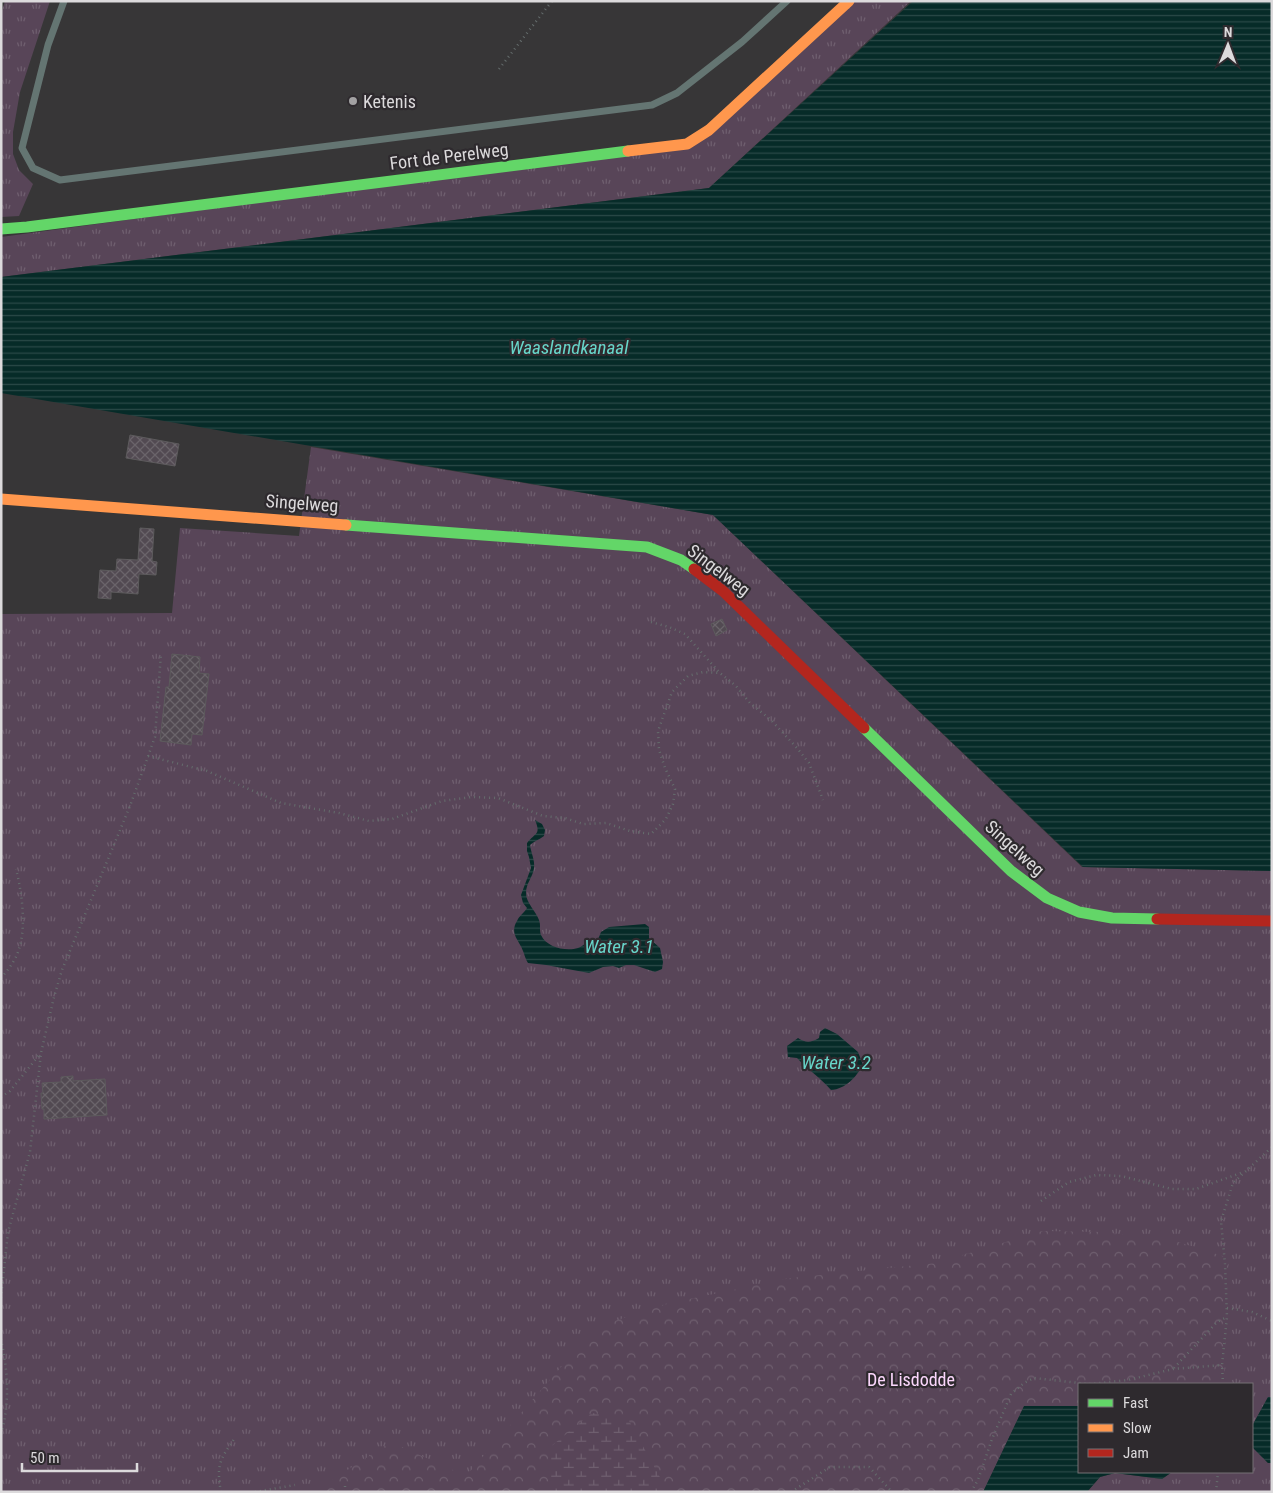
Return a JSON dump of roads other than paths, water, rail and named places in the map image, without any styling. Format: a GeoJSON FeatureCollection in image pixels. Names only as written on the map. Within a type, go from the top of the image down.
{"type":"FeatureCollection","features":[{"type":"Feature","properties":{"kind":"street","name":"Fort de Perelweg"},"geometry":{"type":"LineString","coordinates":[[1,229],[687,144],[710,130],[849,1]]}},
{"type":"Feature","properties":{"kind":"street","name":"Singelweg"},"geometry":{"type":"LineString","coordinates":[[1,499],[647,547],[681,560],[723,591],[1011,871],[1047,898],[1079,912],[1112,918],[1272,921]]}},
{"type":"Feature","properties":{"kind":"lane"},"geometry":{"type":"LineString","coordinates":[[64,1],[48,45],[22,148],[33,168],[60,180],[652,105],[677,93],[742,42],[787,1]]}},
{"type":"Feature","properties":{"kind":"water","name":"Waaslandkanaal"},"geometry":{"type":"Polygon","coordinates":[[[913,1],[1272,1],[1272,871],[1083,867],[713,515],[1,393],[1,277],[709,188],[913,1]]]}},
{"type":"Feature","properties":{"kind":"water","name":"Water 3.1"},"geometry":{"type":"Polygon","coordinates":[[[535,820],[542,824],[545,830],[544,836],[530,845],[534,868],[527,886],[526,897],[536,913],[540,924],[540,933],[547,943],[562,949],[579,948],[588,942],[597,942],[601,932],[609,927],[645,924],[649,927],[649,938],[660,948],[663,962],[662,969],[655,972],[634,965],[626,965],[619,968],[613,966],[603,967],[589,973],[528,963],[514,930],[518,919],[527,908],[523,903],[521,895],[531,868],[527,843],[537,831],[538,828],[535,820]]]}},
{"type":"Feature","properties":{"kind":"water","name":"Water 3.2"},"geometry":{"type":"Polygon","coordinates":[[[825,1028],[837,1034],[858,1052],[863,1065],[850,1082],[831,1090],[797,1058],[788,1057],[787,1046],[798,1038],[808,1042],[816,1040],[819,1038],[820,1032],[825,1028]]]}},
{"type":"Feature","properties":{"kind":"water"},"geometry":{"type":"Polygon","coordinates":[[[1268,1397],[1272,1397],[1272,1463],[1268,1463],[1253,1448],[1253,1424],[1268,1397]]]}},
{"type":"Feature","properties":{"kind":"water"},"geometry":{"type":"Polygon","coordinates":[[[1024,1406],[1078,1406],[1078,1473],[1115,1473],[1100,1477],[1087,1492],[983,1492],[1024,1406]]]}},
{"type":"Feature","properties":{"kind":"water"},"geometry":{"type":"Polygon","coordinates":[[[1115,1473],[1171,1473],[1162,1479],[1115,1473]]]}},
{"type":"Feature","properties":{"kind":"place","name":"Ketenis"},"geometry":{"type":"Point","coordinates":[353,101]}},
{"type":"Feature","properties":{"kind":"park label","name":"De Lisdodde"},"geometry":{"type":"Point","coordinates":[911,1379]}}]}
